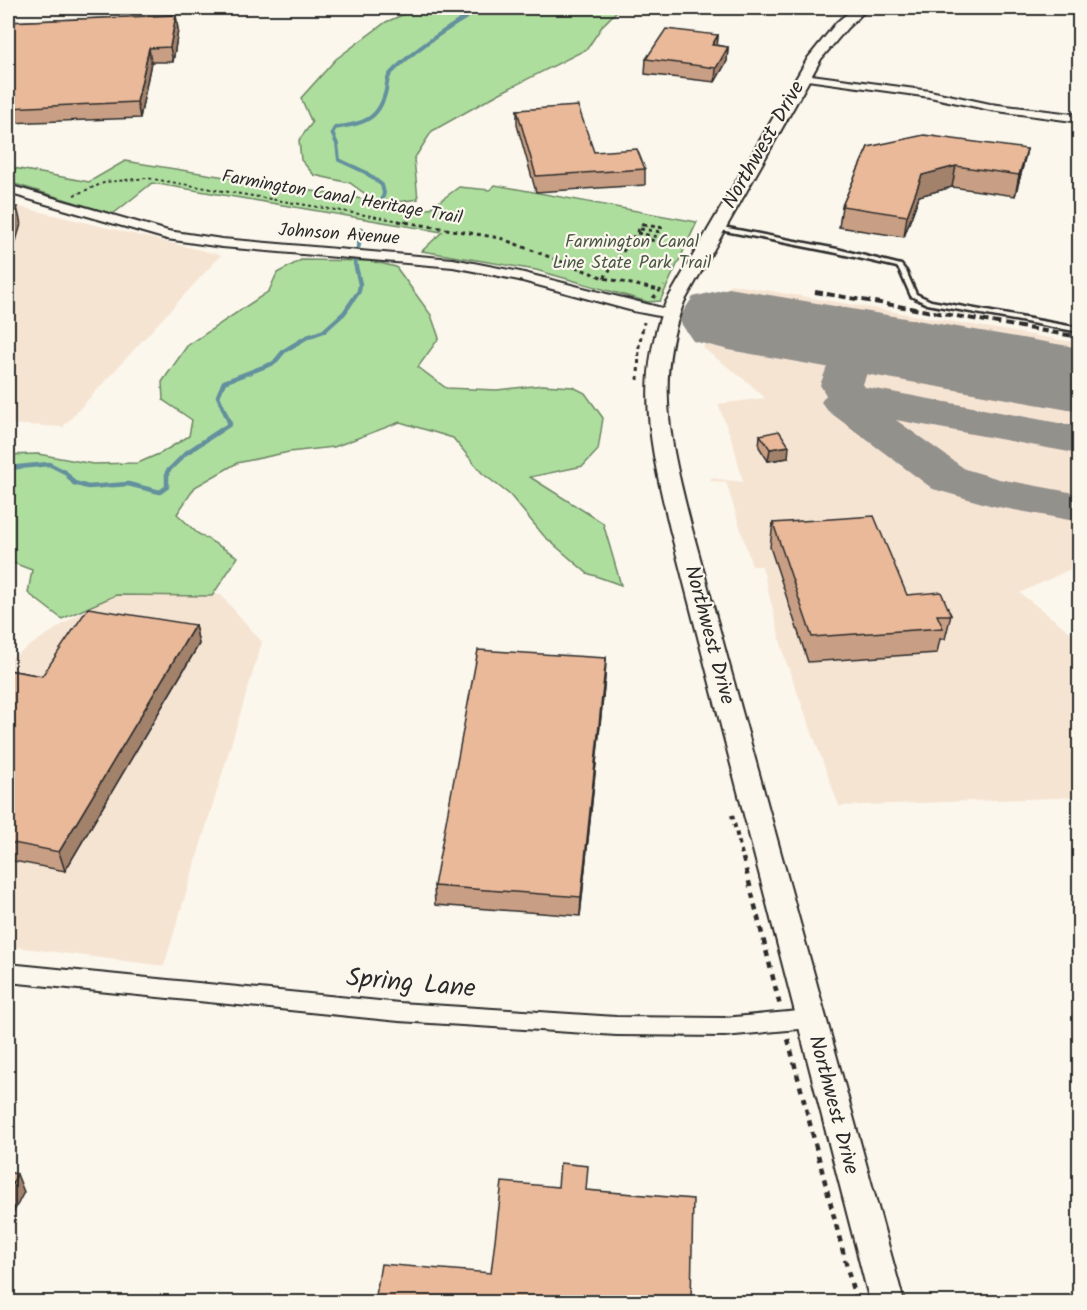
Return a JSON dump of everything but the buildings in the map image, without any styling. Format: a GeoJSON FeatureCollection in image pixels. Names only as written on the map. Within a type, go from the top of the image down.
{"type":"FeatureCollection","features":[{"type":"Feature","properties":{"kind":"main road","name":"Northwest Drive"},"geometry":{"type":"LineString","coordinates":[[861,8],[832,36],[801,82],[717,228],[661,306],[658,393],[659,426],[666,467],[810,1019],[887,1302]]}},
{"type":"Feature","properties":{"kind":"street"},"geometry":{"type":"LineString","coordinates":[[801,82],[929,104],[990,107],[1080,119]]}},
{"type":"Feature","properties":{"kind":"street","name":"Johnson Avenue"},"geometry":{"type":"LineString","coordinates":[[8,189],[167,235],[222,243],[366,254],[483,268],[547,282],[638,308],[661,306]]}},
{"type":"Feature","properties":{"kind":"street","name":"Spring Lane"},"geometry":{"type":"LineString","coordinates":[[8,973],[290,1002],[557,1023],[714,1027],[810,1019]]}},
{"type":"Feature","properties":{"kind":"lane"},"geometry":{"type":"LineString","coordinates":[[717,228],[891,264],[903,270],[912,295],[929,303],[1080,330]]}},
{"type":"Feature","properties":{"kind":"path","name":"Farmington Canal Heritage Trail"},"geometry":{"type":"LineString","coordinates":[[70,196],[106,182],[147,178],[500,238],[604,278],[659,290],[661,306]]}},
{"type":"Feature","properties":{"kind":"path"},"geometry":{"type":"LineString","coordinates":[[634,238],[643,224],[664,228]]}},
{"type":"Feature","properties":{"kind":"path"},"geometry":{"type":"LineString","coordinates":[[640,229],[662,232]]}},
{"type":"Feature","properties":{"kind":"path"},"geometry":{"type":"LineString","coordinates":[[637,233],[659,237]]}},
{"type":"Feature","properties":{"kind":"path"},"geometry":{"type":"LineString","coordinates":[[604,278],[629,240],[634,238],[657,241]]}},
{"type":"Feature","properties":{"kind":"shaded area"},"geometry":{"type":"Polygon","coordinates":[[[8,204],[221,255],[63,427],[8,424],[8,204]]]}},
{"type":"Feature","properties":{"kind":"shaded area"},"geometry":{"type":"Polygon","coordinates":[[[730,284],[1079,343],[1079,565],[1020,593],[1079,639],[1079,797],[839,806],[785,659],[762,566],[752,566],[726,482],[710,481],[711,478],[743,482],[733,443],[718,404],[765,398],[703,348],[730,284]]]}},
{"type":"Feature","properties":{"kind":"shaded area"},"geometry":{"type":"Polygon","coordinates":[[[117,589],[221,595],[262,642],[164,966],[8,946],[8,660],[117,589]]]}},
{"type":"Feature","properties":{"kind":"green space","name":"Farmington Canal Line State Park Trail"},"geometry":{"type":"Polygon","coordinates":[[[419,8],[620,8],[603,25],[587,49],[432,131],[414,159],[418,199],[391,203],[429,209],[459,187],[490,190],[495,185],[697,222],[660,301],[648,302],[536,270],[422,251],[442,232],[152,183],[113,214],[8,182],[8,167],[89,182],[125,161],[375,201],[350,183],[314,175],[301,160],[299,140],[312,123],[301,98],[336,59],[386,22],[419,8]]]}},
{"type":"Feature","properties":{"kind":"green space"},"geometry":{"type":"Polygon","coordinates":[[[301,260],[371,261],[396,267],[431,315],[439,338],[418,367],[446,388],[497,390],[543,385],[573,387],[585,393],[603,418],[598,450],[583,466],[530,477],[603,523],[621,585],[587,573],[544,536],[510,495],[482,473],[453,438],[400,422],[334,447],[289,452],[237,463],[195,487],[177,514],[197,533],[238,557],[212,596],[116,595],[62,619],[28,593],[32,570],[8,561],[8,455],[38,454],[93,464],[138,463],[161,453],[189,436],[192,420],[163,400],[162,382],[187,346],[269,291],[277,273],[301,260]]]}},
{"type":"Feature","properties":{"kind":"waterway"},"geometry":{"type":"LineString","coordinates":[[381,204],[384,193],[382,185],[365,172],[339,160],[337,144],[332,133],[335,128],[368,119],[379,108],[391,73],[435,38],[482,8]]}},
{"type":"Feature","properties":{"kind":"waterway"},"geometry":{"type":"LineString","coordinates":[[8,468],[49,464],[65,472],[74,483],[88,487],[128,484],[160,492],[167,487],[167,472],[186,453],[230,424],[218,396],[224,382],[274,363],[284,351],[307,337],[324,331],[344,313],[359,291],[360,284],[355,263],[362,229]]}},
{"type":"Feature","properties":{"kind":"taxiway"},"geometry":{"type":"LineString","coordinates":[[858,341],[841,385],[850,396],[865,401],[1080,441]]}},
{"type":"Feature","properties":{"kind":"taxiway"},"geometry":{"type":"LineString","coordinates":[[843,402],[949,479],[993,492],[1080,508]]}},
{"type":"Feature","properties":{"kind":"runway"},"geometry":{"type":"LineString","coordinates":[[729,319],[1080,380]]}},
{"type":"Feature","properties":{"kind":"railway"},"geometry":{"type":"LineString","coordinates":[[815,292],[1080,337]]}}]}
